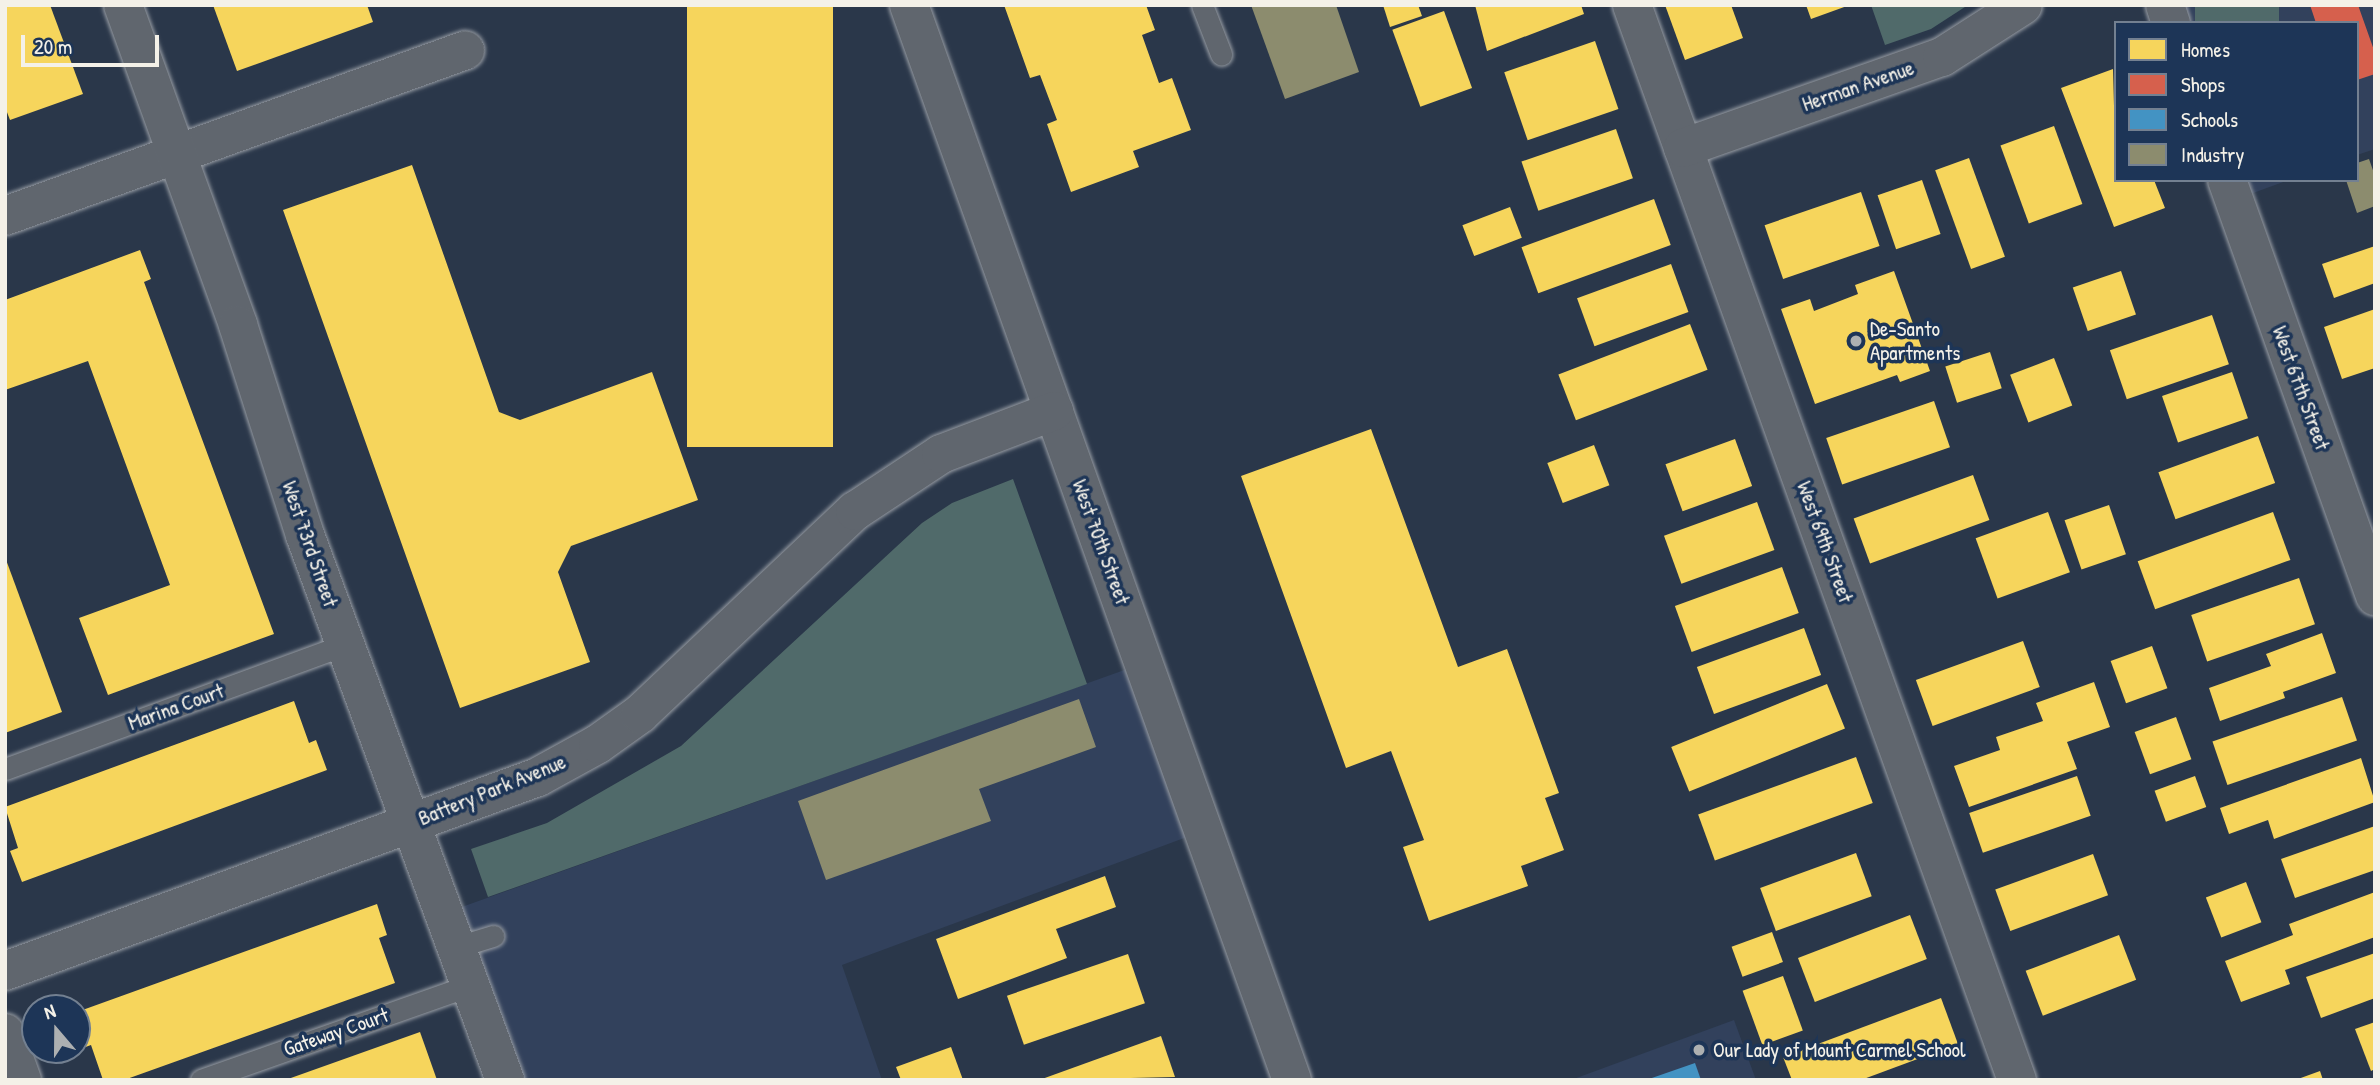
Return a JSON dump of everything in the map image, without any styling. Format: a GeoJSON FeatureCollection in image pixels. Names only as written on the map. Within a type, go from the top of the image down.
{"type":"FeatureCollection","features":[{"type":"Feature","properties":{"kind":"street","name":"West 73rd Street"},"geometry":{"type":"LineString","coordinates":[[123,5],[175,156],[238,325],[305,535],[413,823],[475,941],[471,985],[505,1080]]}},
{"type":"Feature","properties":{"kind":"street","name":"West 70th Street"},"geometry":{"type":"LineString","coordinates":[[909,5],[1292,1080]]}},
{"type":"Feature","properties":{"kind":"street","name":"West 69th Street"},"geometry":{"type":"LineString","coordinates":[[1632,5],[2017,1080]]}},
{"type":"Feature","properties":{"kind":"street","name":"Herman Avenue"},"geometry":{"type":"LineString","coordinates":[[1683,148],[1941,57],[2023,5]]}},
{"type":"Feature","properties":{"kind":"street"},"geometry":{"type":"LineString","coordinates":[[5,216],[465,50]]}},
{"type":"Feature","properties":{"kind":"street","name":"West 67th Street"},"geometry":{"type":"LineString","coordinates":[[2228,182],[2375,596]]}},
{"type":"Feature","properties":{"kind":"street","name":"Battery Park Avenue"},"geometry":{"type":"LineString","coordinates":[[5,971],[538,777],[598,744],[640,714],[855,511],[942,454],[1054,411]]}},
{"type":"Feature","properties":{"kind":"street"},"geometry":{"type":"LineString","coordinates":[[5,1032],[22,1080]]}},
{"type":"Feature","properties":{"kind":"lane"},"geometry":{"type":"LineString","coordinates":[[1202,5],[1221,54]]}},
{"type":"Feature","properties":{"kind":"lane","name":"Marina Court"},"geometry":{"type":"LineString","coordinates":[[5,769],[346,644]]}},
{"type":"Feature","properties":{"kind":"lane","name":"Gateway Court"},"geometry":{"type":"LineString","coordinates":[[201,1080],[471,985]]}},
{"type":"Feature","properties":{"kind":"shaded area"},"geometry":{"type":"Polygon","coordinates":[[[2165,5],[2375,5],[2375,149],[2359,154],[2359,21],[2170,21],[2165,5]]]}},
{"type":"Feature","properties":{"kind":"shaded area"},"geometry":{"type":"Polygon","coordinates":[[[2228,182],[2284,182],[2234,200],[2228,182]]]}},
{"type":"Feature","properties":{"kind":"shaded area"},"geometry":{"type":"Polygon","coordinates":[[[1144,663],[1203,831],[842,965],[882,1080],[505,1080],[445,913],[1144,663]]]}},
{"type":"Feature","properties":{"kind":"shaded area","name":"Our Lady of Mount Carmel School"},"geometry":{"type":"Polygon","coordinates":[[[1734,1020],[1756,1080],[1571,1080],[1734,1020]]]}},
{"type":"Feature","properties":{"kind":"green space"},"geometry":{"type":"Polygon","coordinates":[[[1871,5],[1968,5],[1931,29],[1885,45],[1871,5]]]}},
{"type":"Feature","properties":{"kind":"green space"},"geometry":{"type":"Polygon","coordinates":[[[2195,5],[2279,5],[2279,21],[2195,21],[2195,5]]]}},
{"type":"Feature","properties":{"kind":"green space"},"geometry":{"type":"Polygon","coordinates":[[[1013,479],[1087,684],[488,897],[471,849],[547,823],[681,746],[922,523],[952,503],[1013,479]]]}},
{"type":"Feature","properties":{"kind":"building: Homes"},"geometry":{"type":"Polygon","coordinates":[[[5,5],[50,5],[83,94],[10,120],[5,107],[5,5]]]}},
{"type":"Feature","properties":{"kind":"building: Homes"},"geometry":{"type":"Polygon","coordinates":[[[213,5],[367,5],[373,22],[237,71],[213,5]]]}},
{"type":"Feature","properties":{"kind":"building: Homes"},"geometry":{"type":"Polygon","coordinates":[[[687,5],[833,5],[833,447],[687,447],[687,5]]]}},
{"type":"Feature","properties":{"kind":"building: Homes"},"geometry":{"type":"Polygon","coordinates":[[[1004,5],[1146,5],[1155,30],[1142,35],[1159,83],[1172,78],[1191,130],[1133,151],[1139,167],[1071,192],[1047,124],[1057,120],[1040,75],[1030,78],[1004,5]]]}},
{"type":"Feature","properties":{"kind":"building: Homes"},"geometry":{"type":"Polygon","coordinates":[[[1383,5],[1418,5],[1422,16],[1390,27],[1383,5]]]}},
{"type":"Feature","properties":{"kind":"building: Homes"},"geometry":{"type":"Polygon","coordinates":[[[1475,5],[1581,5],[1584,14],[1487,51],[1475,5]]]}},
{"type":"Feature","properties":{"kind":"building: Homes"},"geometry":{"type":"Polygon","coordinates":[[[1665,5],[1731,5],[1743,38],[1685,60],[1665,5]]]}},
{"type":"Feature","properties":{"kind":"building: Homes"},"geometry":{"type":"Polygon","coordinates":[[[1806,5],[1847,5],[1847,6],[1811,19],[1806,5]]]}},
{"type":"Feature","properties":{"kind":"building: Homes"},"geometry":{"type":"Polygon","coordinates":[[[1444,11],[1472,88],[1420,107],[1392,30],[1444,11]]]}},
{"type":"Feature","properties":{"kind":"building: Homes"},"geometry":{"type":"Polygon","coordinates":[[[1595,41],[1618,109],[1528,140],[1504,72],[1595,41]]]}},
{"type":"Feature","properties":{"kind":"building: Homes"},"geometry":{"type":"Polygon","coordinates":[[[2113,69],[2114,182],[2155,182],[2165,208],[2114,227],[2061,88],[2113,69]]]}},
{"type":"Feature","properties":{"kind":"building: Homes"},"geometry":{"type":"Polygon","coordinates":[[[2054,126],[2082,204],[2029,223],[2000,145],[2054,126]]]}},
{"type":"Feature","properties":{"kind":"building: Homes"},"geometry":{"type":"Polygon","coordinates":[[[1616,129],[1633,178],[1538,211],[1521,162],[1616,129]]]}},
{"type":"Feature","properties":{"kind":"building: Homes"},"geometry":{"type":"Polygon","coordinates":[[[1969,158],[2005,257],[1971,269],[1935,170],[1969,158]]]}},
{"type":"Feature","properties":{"kind":"building: Homes"},"geometry":{"type":"Polygon","coordinates":[[[412,165],[499,412],[520,420],[652,372],[698,500],[571,546],[558,572],[590,662],[460,708],[283,210],[412,165]]]}},
{"type":"Feature","properties":{"kind":"building: Homes"},"geometry":{"type":"Polygon","coordinates":[[[1922,180],[1941,234],[1896,249],[1878,195],[1922,180]]]}},
{"type":"Feature","properties":{"kind":"building: Homes"},"geometry":{"type":"Polygon","coordinates":[[[1861,192],[1880,246],[1783,279],[1765,225],[1861,192]]]}},
{"type":"Feature","properties":{"kind":"building: Homes"},"geometry":{"type":"Polygon","coordinates":[[[1654,199],[1671,245],[1538,293],[1522,247],[1654,199]]]}},
{"type":"Feature","properties":{"kind":"building: Homes"},"geometry":{"type":"Polygon","coordinates":[[[1510,207],[1522,238],[1474,256],[1462,225],[1510,207]]]}},
{"type":"Feature","properties":{"kind":"building: Homes"},"geometry":{"type":"Polygon","coordinates":[[[2375,246],[2375,283],[2334,298],[2322,264],[2375,246]]]}},
{"type":"Feature","properties":{"kind":"building: Homes"},"geometry":{"type":"Polygon","coordinates":[[[140,250],[151,279],[144,282],[274,634],[108,695],[79,618],[170,585],[88,361],[5,390],[5,300],[140,250]]]}},
{"type":"Feature","properties":{"kind":"building: Homes"},"geometry":{"type":"Polygon","coordinates":[[[1671,264],[1688,312],[1594,346],[1577,298],[1671,264]]]}},
{"type":"Feature","properties":{"kind":"building: Homes","name":"De-Santo Apartments"},"geometry":{"type":"Polygon","coordinates":[[[1894,271],[1930,371],[1900,382],[1897,375],[1815,404],[1781,309],[1810,299],[1814,311],[1858,294],[1855,285],[1894,271]]]}},
{"type":"Feature","properties":{"kind":"building: Homes"},"geometry":{"type":"Polygon","coordinates":[[[2121,271],[2136,314],[2088,331],[2073,288],[2121,271]]]}},
{"type":"Feature","properties":{"kind":"building: Homes"},"geometry":{"type":"Polygon","coordinates":[[[2375,309],[2375,368],[2342,379],[2324,327],[2375,309]]]}},
{"type":"Feature","properties":{"kind":"building: Homes"},"geometry":{"type":"Polygon","coordinates":[[[2212,315],[2229,364],[2127,399],[2110,350],[2212,315]]]}},
{"type":"Feature","properties":{"kind":"building: Homes"},"geometry":{"type":"Polygon","coordinates":[[[1690,324],[1708,370],[1576,420],[1558,375],[1690,324]]]}},
{"type":"Feature","properties":{"kind":"building: Homes"},"geometry":{"type":"Polygon","coordinates":[[[1990,352],[2002,388],[1957,403],[1945,367],[1990,352]]]}},
{"type":"Feature","properties":{"kind":"building: Homes"},"geometry":{"type":"Polygon","coordinates":[[[2054,358],[2072,406],[2028,422],[2010,375],[2054,358]]]}},
{"type":"Feature","properties":{"kind":"building: Homes"},"geometry":{"type":"Polygon","coordinates":[[[2232,372],[2248,418],[2178,442],[2162,396],[2232,372]]]}},
{"type":"Feature","properties":{"kind":"building: Homes"},"geometry":{"type":"Polygon","coordinates":[[[1934,401],[1950,447],[1842,484],[1826,438],[1934,401]]]}},
{"type":"Feature","properties":{"kind":"building: Homes"},"geometry":{"type":"Polygon","coordinates":[[[1371,429],[1458,667],[1507,649],[1559,793],[1545,798],[1564,850],[1521,866],[1528,886],[1429,921],[1403,847],[1424,840],[1391,751],[1346,768],[1241,476],[1371,429]]]}},
{"type":"Feature","properties":{"kind":"building: Homes"},"geometry":{"type":"Polygon","coordinates":[[[2258,436],[2275,483],[2175,519],[2158,472],[2258,436]]]}},
{"type":"Feature","properties":{"kind":"building: Homes"},"geometry":{"type":"Polygon","coordinates":[[[1735,439],[1752,486],[1683,511],[1665,464],[1735,439]]]}},
{"type":"Feature","properties":{"kind":"building: Homes"},"geometry":{"type":"Polygon","coordinates":[[[1594,445],[1609,485],[1563,503],[1547,463],[1594,445]]]}},
{"type":"Feature","properties":{"kind":"building: Homes"},"geometry":{"type":"Polygon","coordinates":[[[1973,475],[1989,520],[1870,564],[1854,518],[1973,475]]]}},
{"type":"Feature","properties":{"kind":"building: Homes"},"geometry":{"type":"Polygon","coordinates":[[[1757,502],[1774,550],[1681,584],[1664,536],[1757,502]]]}},
{"type":"Feature","properties":{"kind":"building: Homes"},"geometry":{"type":"Polygon","coordinates":[[[2109,505],[2126,554],[2081,569],[2065,520],[2109,505]]]}},
{"type":"Feature","properties":{"kind":"building: Homes"},"geometry":{"type":"Polygon","coordinates":[[[2048,512],[2070,572],[1998,598],[1976,538],[2048,512]]]}},
{"type":"Feature","properties":{"kind":"building: Homes"},"geometry":{"type":"Polygon","coordinates":[[[2273,512],[2290,560],[2155,609],[2138,561],[2273,512]]]}},
{"type":"Feature","properties":{"kind":"building: Homes"},"geometry":{"type":"Polygon","coordinates":[[[5,557],[62,712],[5,733],[5,557]]]}},
{"type":"Feature","properties":{"kind":"building: Homes"},"geometry":{"type":"Polygon","coordinates":[[[1782,567],[1799,613],[1692,652],[1675,606],[1782,567]]]}},
{"type":"Feature","properties":{"kind":"building: Homes"},"geometry":{"type":"Polygon","coordinates":[[[2299,578],[2315,624],[2207,661],[2191,615],[2299,578]]]}},
{"type":"Feature","properties":{"kind":"building: Homes"},"geometry":{"type":"Polygon","coordinates":[[[1804,628],[1821,675],[1714,714],[1697,667],[1804,628]]]}},
{"type":"Feature","properties":{"kind":"building: Homes"},"geometry":{"type":"Polygon","coordinates":[[[2322,633],[2336,673],[2283,692],[2285,698],[2220,721],[2209,688],[2271,666],[2266,654],[2322,633]]]}},
{"type":"Feature","properties":{"kind":"building: Homes"},"geometry":{"type":"Polygon","coordinates":[[[2023,641],[2040,687],[1933,726],[1916,680],[2023,641]]]}},
{"type":"Feature","properties":{"kind":"building: Homes"},"geometry":{"type":"Polygon","coordinates":[[[2152,646],[2167,688],[2126,703],[2111,661],[2152,646]]]}},
{"type":"Feature","properties":{"kind":"building: Homes"},"geometry":{"type":"Polygon","coordinates":[[[2094,682],[2110,727],[2067,742],[2077,769],[1969,807],[1954,766],[2000,750],[1996,737],[2043,721],[2036,703],[2094,682]]]}},
{"type":"Feature","properties":{"kind":"building: Homes"},"geometry":{"type":"Polygon","coordinates":[[[1827,684],[1845,729],[1689,791],[1671,747],[1827,684]]]}},
{"type":"Feature","properties":{"kind":"building: Homes"},"geometry":{"type":"Polygon","coordinates":[[[2342,697],[2357,740],[2227,785],[2212,742],[2342,697]]]}},
{"type":"Feature","properties":{"kind":"building: Homes"},"geometry":{"type":"Polygon","coordinates":[[[294,701],[309,743],[316,740],[327,770],[22,882],[10,851],[18,848],[5,807],[294,701]]]}},
{"type":"Feature","properties":{"kind":"building: Homes"},"geometry":{"type":"Polygon","coordinates":[[[2176,717],[2191,759],[2150,774],[2135,732],[2176,717]]]}},
{"type":"Feature","properties":{"kind":"building: Homes"},"geometry":{"type":"Polygon","coordinates":[[[1856,757],[1873,803],[1715,861],[1698,814],[1856,757]]]}},
{"type":"Feature","properties":{"kind":"building: Homes"},"geometry":{"type":"Polygon","coordinates":[[[2361,758],[2375,802],[2274,839],[2268,820],[2229,834],[2220,808],[2361,758]]]}},
{"type":"Feature","properties":{"kind":"building: Homes"},"geometry":{"type":"Polygon","coordinates":[[[2077,776],[2091,816],[1983,853],[1969,813],[2077,776]]]}},
{"type":"Feature","properties":{"kind":"building: Homes"},"geometry":{"type":"Polygon","coordinates":[[[2195,776],[2206,807],[2166,822],[2155,791],[2195,776]]]}},
{"type":"Feature","properties":{"kind":"building: Homes"},"geometry":{"type":"Polygon","coordinates":[[[2375,826],[2375,870],[2295,898],[2281,859],[2375,826]]]}},
{"type":"Feature","properties":{"kind":"building: Homes"},"geometry":{"type":"Polygon","coordinates":[[[1856,853],[1872,896],[1776,931],[1760,888],[1856,853]]]}},
{"type":"Feature","properties":{"kind":"building: Homes"},"geometry":{"type":"Polygon","coordinates":[[[2093,854],[2108,895],[2010,931],[1995,890],[2093,854]]]}},
{"type":"Feature","properties":{"kind":"building: Homes"},"geometry":{"type":"Polygon","coordinates":[[[1105,876],[1116,907],[1056,929],[1067,958],[958,999],[936,939],[1105,876]]]}},
{"type":"Feature","properties":{"kind":"building: Homes"},"geometry":{"type":"Polygon","coordinates":[[[2246,882],[2261,922],[2221,938],[2206,897],[2246,882]]]}},
{"type":"Feature","properties":{"kind":"building: Homes"},"geometry":{"type":"Polygon","coordinates":[[[2375,892],[2375,937],[2285,970],[2290,984],[2241,1002],[2225,961],[2293,935],[2289,924],[2375,892]]]}},
{"type":"Feature","properties":{"kind":"building: Homes"},"geometry":{"type":"Polygon","coordinates":[[[377,904],[387,935],[379,938],[395,983],[124,1080],[103,1080],[91,1045],[91,1007],[377,904]]]}},
{"type":"Feature","properties":{"kind":"building: Homes"},"geometry":{"type":"Polygon","coordinates":[[[1910,915],[1927,959],[1815,1002],[1798,958],[1910,915]]]}},
{"type":"Feature","properties":{"kind":"building: Homes"},"geometry":{"type":"Polygon","coordinates":[[[1772,932],[1783,962],[1743,977],[1732,947],[1772,932]]]}},
{"type":"Feature","properties":{"kind":"building: Homes"},"geometry":{"type":"Polygon","coordinates":[[[2119,935],[2136,980],[2043,1016],[2026,971],[2119,935]]]}},
{"type":"Feature","properties":{"kind":"building: Homes"},"geometry":{"type":"Polygon","coordinates":[[[2375,953],[2375,998],[2321,1018],[2306,977],[2375,953]]]}},
{"type":"Feature","properties":{"kind":"building: Homes"},"geometry":{"type":"Polygon","coordinates":[[[1128,954],[1145,1003],[1024,1045],[1007,996],[1128,954]]]}},
{"type":"Feature","properties":{"kind":"building: Homes"},"geometry":{"type":"Polygon","coordinates":[[[1783,976],[1803,1031],[1762,1045],[1743,991],[1783,976]]]}},
{"type":"Feature","properties":{"kind":"building: Homes"},"geometry":{"type":"Polygon","coordinates":[[[1941,998],[1958,1044],[1861,1080],[1792,1080],[1783,1057],[1941,998]]]}},
{"type":"Feature","properties":{"kind":"building: Homes"},"geometry":{"type":"Polygon","coordinates":[[[2375,1022],[2375,1069],[2371,1071],[2355,1029],[2375,1022]]]}},
{"type":"Feature","properties":{"kind":"building: Homes"},"geometry":{"type":"Polygon","coordinates":[[[420,1032],[437,1080],[288,1080],[288,1079],[420,1032]]]}},
{"type":"Feature","properties":{"kind":"building: Homes"},"geometry":{"type":"Polygon","coordinates":[[[1161,1036],[1175,1077],[1042,1080],[1042,1079],[1161,1036]]]}},
{"type":"Feature","properties":{"kind":"building: Homes"},"geometry":{"type":"Polygon","coordinates":[[[951,1047],[963,1080],[901,1080],[896,1067],[951,1047]]]}},
{"type":"Feature","properties":{"kind":"building: Homes"},"geometry":{"type":"Polygon","coordinates":[[[2320,1071],[2323,1080],[2298,1080],[2298,1079],[2320,1071]]]}},
{"type":"Feature","properties":{"kind":"building: Shops"},"geometry":{"type":"Polygon","coordinates":[[[2310,5],[2358,5],[2375,53],[2375,74],[2359,79],[2359,21],[2315,21],[2310,5]]]}},
{"type":"Feature","properties":{"kind":"building: Schools"},"geometry":{"type":"Polygon","coordinates":[[[1695,1063],[1701,1080],[1649,1080],[1649,1079],[1695,1063]]]}},
{"type":"Feature","properties":{"kind":"building: Industry"},"geometry":{"type":"Polygon","coordinates":[[[1251,5],[1336,5],[1359,72],[1285,99],[1251,5]]]}},
{"type":"Feature","properties":{"kind":"building: Industry"},"geometry":{"type":"Polygon","coordinates":[[[2369,159],[2375,176],[2375,206],[2357,213],[2347,182],[2359,182],[2359,162],[2369,159]]]}},
{"type":"Feature","properties":{"kind":"building: Industry"},"geometry":{"type":"Polygon","coordinates":[[[1079,699],[1096,747],[979,789],[991,821],[826,880],[798,801],[1079,699]]]}},
{"type":"Feature","properties":{"kind":"place","name":"De-Santo Apartments"},"geometry":{"type":"Point","coordinates":[1856,341]}},
{"type":"Feature","properties":{"kind":"place","name":"Our Lady of Mount Carmel School"},"geometry":{"type":"Point","coordinates":[1699,1050]}}]}
